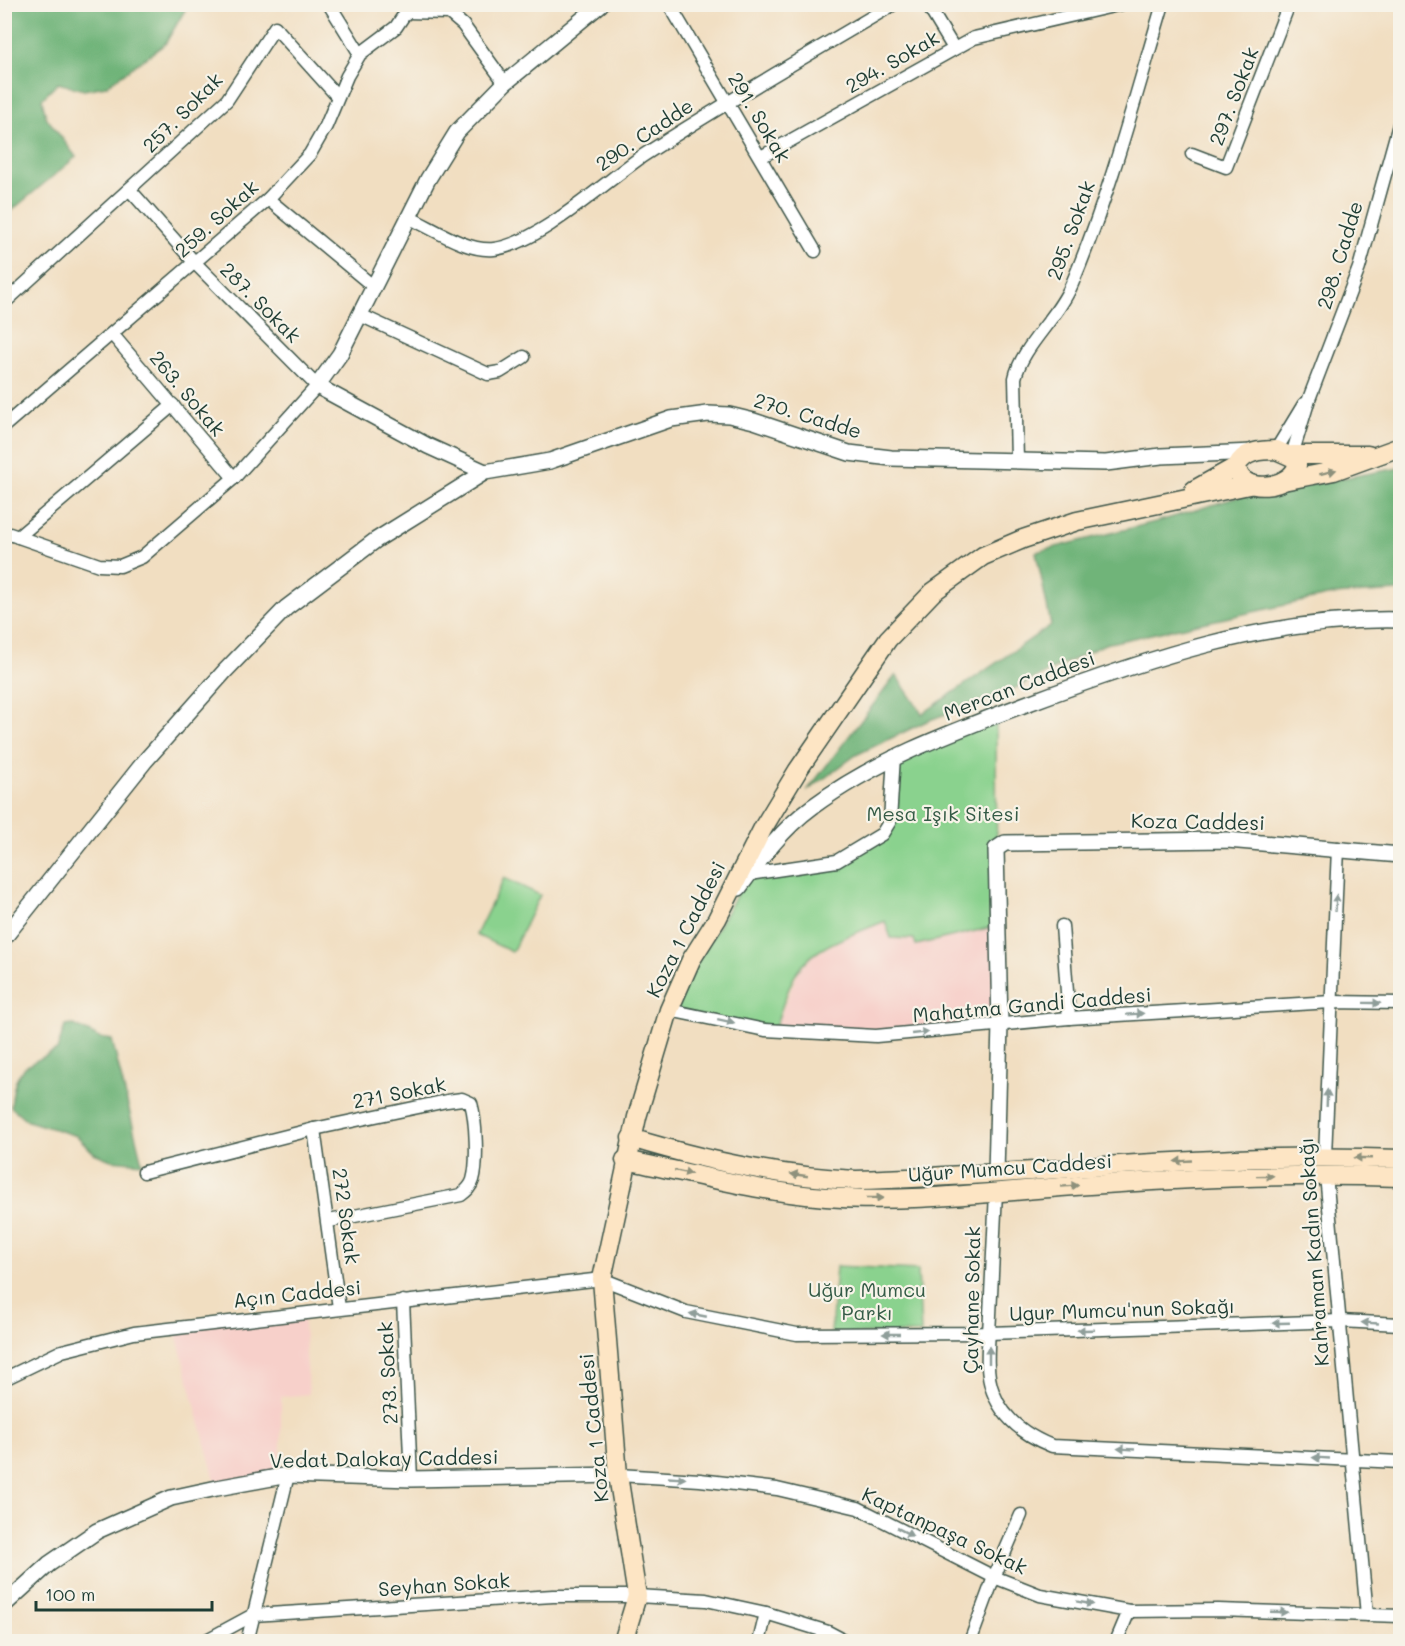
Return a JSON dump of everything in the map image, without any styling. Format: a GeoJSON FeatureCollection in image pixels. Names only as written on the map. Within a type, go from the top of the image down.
{"type":"FeatureCollection","features":[{"type":"Feature","properties":{"kind":"main road","name":"270. Cadde"},"geometry":{"type":"LineString","coordinates":[[1249,484],[1281,481],[1334,471],[1372,455],[1401,447]]}},
{"type":"Feature","properties":{"kind":"main road","name":"270. Cadde"},"geometry":{"type":"LineString","coordinates":[[1253,452],[1372,455]]}},
{"type":"Feature","properties":{"kind":"main road"},"geometry":{"type":"LineString","coordinates":[[1183,498],[1237,466],[1243,457],[1253,452]]}},
{"type":"Feature","properties":{"kind":"main road"},"geometry":{"type":"LineString","coordinates":[[1281,481],[1293,475],[1296,469],[1284,453]]}},
{"type":"Feature","properties":{"kind":"main road"},"geometry":{"type":"LineString","coordinates":[[1237,466],[1241,479],[1249,484]]}},
{"type":"Feature","properties":{"kind":"main road","name":"Koza 1 Caddesi"},"geometry":{"type":"LineString","coordinates":[[623,1641],[637,1596],[618,1475],[602,1279],[631,1138],[669,1010],[691,960],[717,919],[763,828],[798,770],[888,639],[933,592],[983,556],[1018,541],[1077,521],[1249,484]]}},
{"type":"Feature","properties":{"kind":"main road","name":"Uğur Mumcu Caddesi"},"geometry":{"type":"LineString","coordinates":[[631,1138],[757,1169],[828,1179],[891,1179],[1325,1156],[1401,1159]]}},
{"type":"Feature","properties":{"kind":"main road","name":"Kahraman Kadın Sokağı"},"geometry":{"type":"LineString","coordinates":[[1325,1156],[1326,1174]]}},
{"type":"Feature","properties":{"kind":"main road","name":"Uğur Mumcu Caddesi"},"geometry":{"type":"LineString","coordinates":[[626,1160],[753,1187],[826,1197],[888,1198],[1192,1179],[1326,1174],[1401,1177]]}},
{"type":"Feature","properties":{"kind":"main road","name":"Çayhane Sokak"},"geometry":{"type":"LineString","coordinates":[[996,1173],[996,1192]]}},
{"type":"Feature","properties":{"kind":"street"},"geometry":{"type":"LineString","coordinates":[[329,4],[360,54]]}},
{"type":"Feature","properties":{"kind":"street"},"geometry":{"type":"LineString","coordinates":[[4,532],[99,565],[120,566],[141,557],[234,478],[317,386],[340,354],[428,179],[458,132],[505,83],[601,4]]}},
{"type":"Feature","properties":{"kind":"street","name":"291. Sokak"},"geometry":{"type":"LineString","coordinates":[[669,4],[815,251]]}},
{"type":"Feature","properties":{"kind":"street","name":"290. Cadde"},"geometry":{"type":"LineString","coordinates":[[410,218],[475,247],[494,249],[514,244],[537,232],[642,157],[728,102],[894,4]]}},
{"type":"Feature","properties":{"kind":"street"},"geometry":{"type":"LineString","coordinates":[[927,4],[953,47]]}},
{"type":"Feature","properties":{"kind":"street","name":"294. Sokak"},"geometry":{"type":"LineString","coordinates":[[761,157],[953,47],[974,38],[1122,4]]}},
{"type":"Feature","properties":{"kind":"street","name":"295. Sokak"},"geometry":{"type":"LineString","coordinates":[[1017,460],[1015,378],[1018,366],[1056,315],[1083,257],[1121,143],[1162,4]]}},
{"type":"Feature","properties":{"kind":"street","name":"297. Sokak"},"geometry":{"type":"LineString","coordinates":[[1192,154],[1226,167],[1289,4]]}},
{"type":"Feature","properties":{"kind":"street"},"geometry":{"type":"LineString","coordinates":[[406,8],[439,8],[449,13],[463,25],[505,83]]}},
{"type":"Feature","properties":{"kind":"street","name":"259. Sokak"},"geometry":{"type":"LineString","coordinates":[[4,426],[268,199],[310,154],[360,54],[396,27],[406,8]]}},
{"type":"Feature","properties":{"kind":"street","name":"257. Sokak"},"geometry":{"type":"LineString","coordinates":[[4,303],[227,100],[275,27],[338,96]]}},
{"type":"Feature","properties":{"kind":"street","name":"298. Cadde"},"geometry":{"type":"LineString","coordinates":[[1284,453],[1309,399],[1359,268],[1401,121]]}},
{"type":"Feature","properties":{"kind":"street","name":"287. Sokak"},"geometry":{"type":"LineString","coordinates":[[130,190],[195,263],[317,386]]}},
{"type":"Feature","properties":{"kind":"street"},"geometry":{"type":"LineString","coordinates":[[268,199],[374,287]]}},
{"type":"Feature","properties":{"kind":"street"},"geometry":{"type":"LineString","coordinates":[[360,315],[488,374],[500,372],[524,357]]}},
{"type":"Feature","properties":{"kind":"street","name":"263. Sokak"},"geometry":{"type":"LineString","coordinates":[[112,334],[234,478]]}},
{"type":"Feature","properties":{"kind":"street"},"geometry":{"type":"LineString","coordinates":[[317,386],[428,446],[485,472]]}},
{"type":"Feature","properties":{"kind":"street"},"geometry":{"type":"LineString","coordinates":[[18,537],[173,405]]}},
{"type":"Feature","properties":{"kind":"street","name":"270. Cadde"},"geometry":{"type":"LineString","coordinates":[[485,472],[550,461],[672,419],[708,414],[729,415],[754,421],[849,453],[891,458],[1106,464],[1197,454],[1253,452]]}},
{"type":"Feature","properties":{"kind":"street"},"geometry":{"type":"LineString","coordinates":[[1197,454],[1218,460],[1223,468],[1220,476]]}},
{"type":"Feature","properties":{"kind":"street"},"geometry":{"type":"LineString","coordinates":[[4,938],[145,761],[225,671],[286,608],[376,540],[485,472]]}},
{"type":"Feature","properties":{"kind":"street","name":"Mercan Caddesi"},"geometry":{"type":"LineString","coordinates":[[717,919],[779,836],[798,818],[894,756],[1124,668],[1226,638],[1326,622],[1401,620]]}},
{"type":"Feature","properties":{"kind":"street"},"geometry":{"type":"LineString","coordinates":[[749,874],[837,861],[882,834],[890,821],[894,756]]}},
{"type":"Feature","properties":{"kind":"street","name":"Koza Caddesi"},"geometry":{"type":"LineString","coordinates":[[996,849],[1005,843],[1227,840],[1401,855]]}},
{"type":"Feature","properties":{"kind":"street","name":"Kahraman Kadın Sokağı"},"geometry":{"type":"LineString","coordinates":[[1325,1156],[1338,848]]}},
{"type":"Feature","properties":{"kind":"street","name":"Çayhane Sokak"},"geometry":{"type":"LineString","coordinates":[[996,849],[1000,1024],[996,1173]]}},
{"type":"Feature","properties":{"kind":"street"},"geometry":{"type":"LineString","coordinates":[[1062,926],[1069,1018]]}},
{"type":"Feature","properties":{"kind":"street","name":"Mahatma Gandi Caddesi"},"geometry":{"type":"LineString","coordinates":[[669,1010],[765,1030],[892,1036],[1069,1018],[1331,1002],[1401,1003]]}},
{"type":"Feature","properties":{"kind":"street","name":"271 Sokak"},"geometry":{"type":"LineString","coordinates":[[144,1172],[314,1129],[454,1100],[471,1103],[474,1113],[475,1172],[472,1182],[461,1195],[329,1221]]}},
{"type":"Feature","properties":{"kind":"street","name":"272 Sokak"},"geometry":{"type":"LineString","coordinates":[[314,1129],[329,1221],[339,1308]]}},
{"type":"Feature","properties":{"kind":"street","name":"Kahraman Kadın Sokağı"},"geometry":{"type":"LineString","coordinates":[[1326,1174],[1367,1615]]}},
{"type":"Feature","properties":{"kind":"street","name":"Çayhane Sokak"},"geometry":{"type":"LineString","coordinates":[[996,1192],[989,1333],[992,1391],[1001,1408],[1014,1424],[1032,1438],[1052,1446],[1401,1462]]}},
{"type":"Feature","properties":{"kind":"street","name":"Açın Caddesi"},"geometry":{"type":"LineString","coordinates":[[4,1379],[62,1351],[134,1333],[403,1300],[602,1279]]}},
{"type":"Feature","properties":{"kind":"street","name":"Ugur Mumcu'nun Sokağı"},"geometry":{"type":"LineString","coordinates":[[602,1279],[686,1312],[797,1334],[989,1333],[1340,1321],[1401,1324]]}},
{"type":"Feature","properties":{"kind":"street","name":"273. Sokak"},"geometry":{"type":"LineString","coordinates":[[403,1300],[411,1479]]}},
{"type":"Feature","properties":{"kind":"street","name":"Vedat Dalokay Caddesi"},"geometry":{"type":"LineString","coordinates":[[4,1605],[49,1564],[97,1531],[171,1498],[288,1476],[411,1479],[618,1475]]}},
{"type":"Feature","properties":{"kind":"street","name":"Kaptanpaşa Sokak"},"geometry":{"type":"LineString","coordinates":[[618,1475],[700,1480],[777,1489],[858,1508],[994,1577],[1040,1596],[1129,1611],[1401,1616]]}},
{"type":"Feature","properties":{"kind":"street"},"geometry":{"type":"LineString","coordinates":[[247,1641],[288,1476]]}},
{"type":"Feature","properties":{"kind":"street"},"geometry":{"type":"LineString","coordinates":[[970,1641],[1021,1515]]}},
{"type":"Feature","properties":{"kind":"street","name":"Seyhan Sokak"},"geometry":{"type":"LineString","coordinates":[[253,1616],[553,1596],[637,1596],[706,1600],[766,1613],[828,1632],[847,1641]]}},
{"type":"Feature","properties":{"kind":"street"},"geometry":{"type":"LineString","coordinates":[[1116,1641],[1129,1611]]}},
{"type":"Feature","properties":{"kind":"street"},"geometry":{"type":"LineString","coordinates":[[759,1641],[766,1613]]}},
{"type":"Feature","properties":{"kind":"street"},"geometry":{"type":"LineString","coordinates":[[203,1641],[253,1616]]}},
{"type":"Feature","properties":{"kind":"shaded area"},"geometry":{"type":"Polygon","coordinates":[[[885,921],[997,926],[1000,1024],[892,1036],[774,1030],[799,970],[813,956],[844,938],[885,921]]]}},
{"type":"Feature","properties":{"kind":"shaded area"},"geometry":{"type":"Polygon","coordinates":[[[303,1312],[309,1394],[281,1397],[281,1476],[217,1488],[174,1326],[303,1312]]]}},
{"type":"Feature","properties":{"kind":"green space"},"geometry":{"type":"Polygon","coordinates":[[[5,4],[188,5],[165,44],[106,86],[84,90],[58,83],[42,99],[46,117],[76,157],[5,216],[5,4]]]}},
{"type":"Feature","properties":{"kind":"green space"},"geometry":{"type":"Polygon","coordinates":[[[1400,468],[1400,591],[1332,595],[1105,644],[1011,690],[927,721],[856,755],[807,791],[896,675],[922,714],[1051,625],[1036,552],[1163,520],[1241,496],[1400,468]]]}},
{"type":"Feature","properties":{"kind":"green space","name":"Mesa Işık Sitesi"},"geometry":{"type":"Polygon","coordinates":[[[996,715],[997,926],[916,945],[914,939],[891,938],[885,921],[839,940],[816,953],[799,969],[788,991],[774,1030],[669,1010],[749,874],[837,861],[886,829],[894,756],[996,715]]]}},
{"type":"Feature","properties":{"kind":"green space"},"geometry":{"type":"Polygon","coordinates":[[[504,878],[540,895],[512,952],[476,935],[504,878]]]}},
{"type":"Feature","properties":{"kind":"green space"},"geometry":{"type":"Polygon","coordinates":[[[74,1025],[100,1038],[112,1040],[142,1163],[111,1160],[94,1153],[77,1136],[28,1121],[11,1107],[18,1075],[29,1065],[57,1050],[65,1026],[74,1025]]]}},
{"type":"Feature","properties":{"kind":"green space","name":"Uğur Mumcu Parkı"},"geometry":{"type":"Polygon","coordinates":[[[836,1266],[918,1270],[921,1333],[831,1334],[836,1266]]]}}]}
